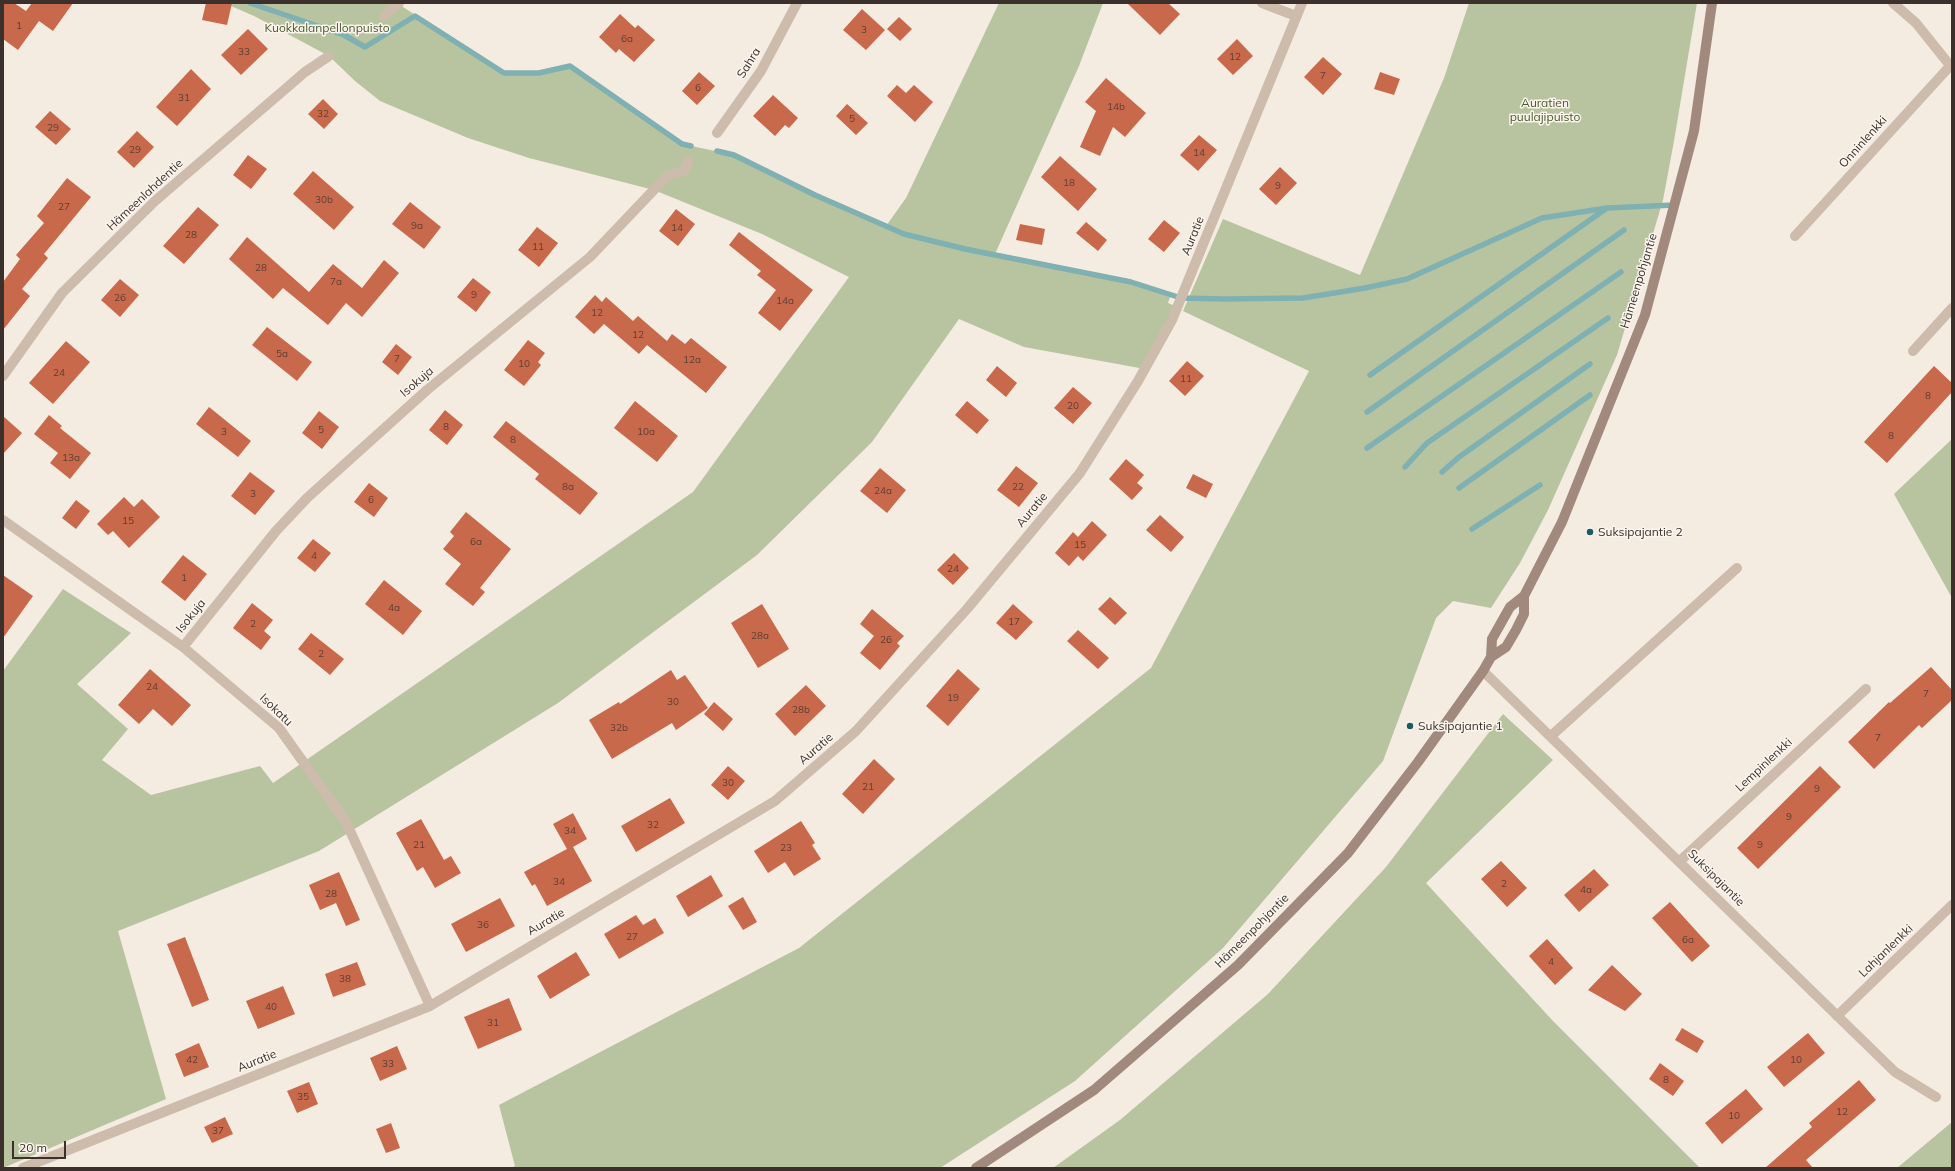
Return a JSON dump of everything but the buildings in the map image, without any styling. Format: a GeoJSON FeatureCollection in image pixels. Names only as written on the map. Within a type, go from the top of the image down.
{"type":"FeatureCollection","features":[{"type":"Feature","properties":{"kind":"main road","name":"Hämeenpohjantie"},"geometry":{"type":"LineString","coordinates":[[1491,657],[1492,639],[1510,607],[1524,596],[1562,522],[1645,315],[1694,131],[1712,3]]}},
{"type":"Feature","properties":{"kind":"main road","name":"Hämeenpohjantie"},"geometry":{"type":"LineString","coordinates":[[976,1168],[1094,1090],[1238,965],[1348,853],[1418,762],[1483,671],[1491,657],[1506,647],[1524,614],[1524,596]]}},
{"type":"Feature","properties":{"kind":"street"},"geometry":{"type":"LineString","coordinates":[[384,16],[399,3]]}},
{"type":"Feature","properties":{"kind":"street","name":"Sahra"},"geometry":{"type":"LineString","coordinates":[[717,133],[761,71],[797,3]]}},
{"type":"Feature","properties":{"kind":"street"},"geometry":{"type":"LineString","coordinates":[[1262,3],[1296,16]]}},
{"type":"Feature","properties":{"kind":"street","name":"Auratie"},"geometry":{"type":"LineString","coordinates":[[23,1168],[430,1006],[775,801],[856,731],[967,609],[1080,473],[1145,369],[1172,320],[1302,3]]}},
{"type":"Feature","properties":{"kind":"street"},"geometry":{"type":"LineString","coordinates":[[1893,3],[1916,23],[1951,67]]}},
{"type":"Feature","properties":{"kind":"street","name":"Hämeenlahdentie"},"geometry":{"type":"LineString","coordinates":[[3,376],[62,293],[155,201],[305,72],[329,56]]}},
{"type":"Feature","properties":{"kind":"street","name":"Onninlenkki"},"geometry":{"type":"LineString","coordinates":[[1795,236],[1951,67]]}},
{"type":"Feature","properties":{"kind":"street","name":"Isokuja"},"geometry":{"type":"LineString","coordinates":[[183,647],[276,531],[307,498],[427,390],[590,257],[668,175],[684,171],[688,161]]}},
{"type":"Feature","properties":{"kind":"street"},"geometry":{"type":"LineString","coordinates":[[1913,351],[1952,308]]}},
{"type":"Feature","properties":{"kind":"street","name":"Isokatu"},"geometry":{"type":"LineString","coordinates":[[3,520],[183,647],[279,728],[346,822],[430,1006]]}},
{"type":"Feature","properties":{"kind":"street"},"geometry":{"type":"LineString","coordinates":[[1551,736],[1737,568]]}},
{"type":"Feature","properties":{"kind":"street","name":"Suksipajantie"},"geometry":{"type":"LineString","coordinates":[[1483,671],[1680,861],[1895,1072],[1936,1097]]}},
{"type":"Feature","properties":{"kind":"street","name":"Lempinlenkki"},"geometry":{"type":"LineString","coordinates":[[1680,861],[1866,689]]}},
{"type":"Feature","properties":{"kind":"street","name":"Lahjanlenkki"},"geometry":{"type":"LineString","coordinates":[[1837,1016],[1952,905]]}},
{"type":"Feature","properties":{"kind":"green space","name":"Kuokkalanpellonpuisto"},"geometry":{"type":"Polygon","coordinates":[[[224,3],[397,3],[504,73],[539,73],[570,66],[682,144],[734,155],[815,195],[886,226],[906,198],[999,3],[1103,3],[1079,66],[995,254],[1131,282],[1171,294],[1168,303],[1177,307],[1145,369],[1024,347],[959,319],[872,442],[757,555],[558,703],[319,851],[118,931],[166,1099],[3,1168],[3,671],[63,589],[131,633],[77,684],[128,729],[102,760],[151,795],[260,766],[273,783],[693,492],[849,277],[762,234],[654,190],[529,158],[468,138],[380,101],[355,81],[329,56],[254,16],[224,3]]]}},
{"type":"Feature","properties":{"kind":"green space","name":"Auratien puulajipuisto"},"geometry":{"type":"Polygon","coordinates":[[[1469,3],[1697,3],[1663,200],[1617,355],[1548,510],[1520,563],[1491,608],[1453,601],[1436,618],[1383,761],[1223,948],[1075,1081],[940,1168],[511,1168],[515,1166],[499,1105],[799,948],[1151,668],[1309,371],[1183,311],[1223,219],[1360,275],[1444,78],[1469,3]]]}},
{"type":"Feature","properties":{"kind":"green space"},"geometry":{"type":"Polygon","coordinates":[[[1952,439],[1952,598],[1894,494],[1952,439]]]}},
{"type":"Feature","properties":{"kind":"green space"},"geometry":{"type":"Polygon","coordinates":[[[1503,714],[1553,760],[1426,883],[1553,1021],[1700,1168],[1053,1168],[1120,1120],[1268,994],[1386,867],[1503,714]]]}},
{"type":"Feature","properties":{"kind":"green space"},"geometry":{"type":"Polygon","coordinates":[[[1952,1122],[1952,1168],[1897,1168],[1952,1122]]]}},
{"type":"Feature","properties":{"kind":"waterway"},"geometry":{"type":"LineString","coordinates":[[250,3],[344,35],[365,47],[415,16],[504,73],[539,73],[570,66],[682,144],[691,146]]}},
{"type":"Feature","properties":{"kind":"waterway"},"geometry":{"type":"LineString","coordinates":[[717,151],[734,155],[815,195],[904,234],[965,249],[1131,282],[1181,298],[1303,298],[1365,288],[1407,279],[1542,218],[1607,208],[1674,205]]}},
{"type":"Feature","properties":{"kind":"waterway"},"geometry":{"type":"LineString","coordinates":[[1370,375],[1607,208]]}},
{"type":"Feature","properties":{"kind":"waterway"},"geometry":{"type":"LineString","coordinates":[[1367,412],[1624,230]]}},
{"type":"Feature","properties":{"kind":"waterway"},"geometry":{"type":"LineString","coordinates":[[1367,448],[1621,272]]}},
{"type":"Feature","properties":{"kind":"waterway"},"geometry":{"type":"LineString","coordinates":[[1405,467],[1427,443],[1608,318]]}},
{"type":"Feature","properties":{"kind":"waterway"},"geometry":{"type":"LineString","coordinates":[[1442,472],[1459,457],[1590,364]]}},
{"type":"Feature","properties":{"kind":"waterway"},"geometry":{"type":"LineString","coordinates":[[1459,488],[1590,395]]}},
{"type":"Feature","properties":{"kind":"waterway"},"geometry":{"type":"LineString","coordinates":[[1472,529],[1540,485]]}},
{"type":"Feature","properties":{"kind":"place","name":"Suksipajantie 2"},"geometry":{"type":"Point","coordinates":[1590,532]}},
{"type":"Feature","properties":{"kind":"place","name":"Suksipajantie 1"},"geometry":{"type":"Point","coordinates":[1410,726]}}]}
